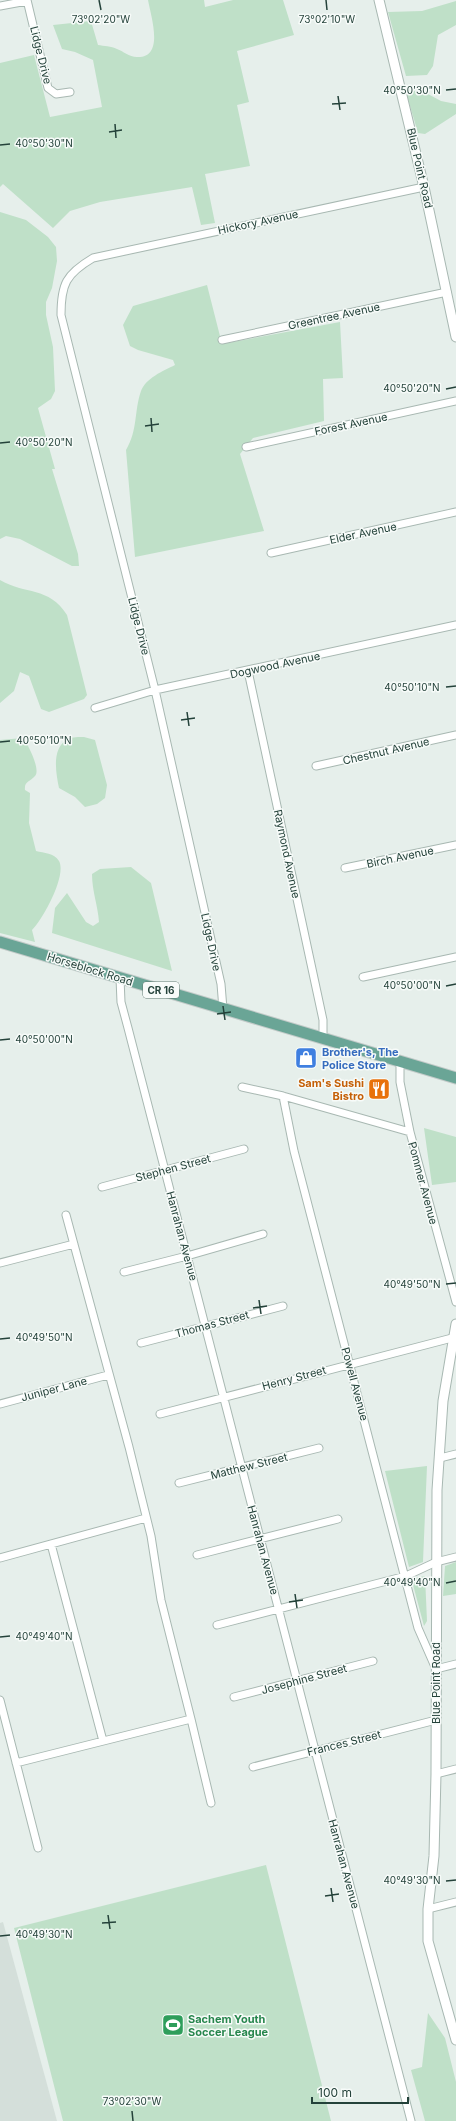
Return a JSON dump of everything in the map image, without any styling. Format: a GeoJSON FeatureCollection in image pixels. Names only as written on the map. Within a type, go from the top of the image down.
{"type":"FeatureCollection","features":[{"type":"Feature","properties":{"kind":"main road","name":"Horseblock Road"},"geometry":{"type":"LineString","coordinates":[[0,942],[456,1078]]}},
{"type":"Feature","properties":{"kind":"street","name":"Blue Point Road"},"geometry":{"type":"LineString","coordinates":[[379,0],[424,187],[456,337]]}},
{"type":"Feature","properties":{"kind":"street"},"geometry":{"type":"LineString","coordinates":[[0,6],[27,1]]}},
{"type":"Feature","properties":{"kind":"street","name":"Lidge Drive"},"geometry":{"type":"LineString","coordinates":[[27,1],[48,88],[56,94],[70,92]]}},
{"type":"Feature","properties":{"kind":"street","name":"Hickory Avenue"},"geometry":{"type":"LineString","coordinates":[[93,258],[424,187]]}},
{"type":"Feature","properties":{"kind":"street","name":"Lidge Drive"},"geometry":{"type":"LineString","coordinates":[[93,258],[71,273],[64,287],[61,300],[61,315],[155,690],[221,984],[223,1009]]}},
{"type":"Feature","properties":{"kind":"street","name":"Greentree Avenue"},"geometry":{"type":"LineString","coordinates":[[222,340],[447,292]]}},
{"type":"Feature","properties":{"kind":"street","name":"Forest Avenue"},"geometry":{"type":"LineString","coordinates":[[246,447],[456,401]]}},
{"type":"Feature","properties":{"kind":"street","name":"Elder Avenue"},"geometry":{"type":"LineString","coordinates":[[271,553],[456,512]]}},
{"type":"Feature","properties":{"kind":"street","name":"Dogwood Avenue"},"geometry":{"type":"LineString","coordinates":[[95,708],[155,690],[456,625]]}},
{"type":"Feature","properties":{"kind":"street","name":"Raymond Avenue"},"geometry":{"type":"LineString","coordinates":[[248,671],[317,992],[322,1020],[323,1038]]}},
{"type":"Feature","properties":{"kind":"street","name":"Chestnut Avenue"},"geometry":{"type":"LineString","coordinates":[[316,766],[456,735]]}},
{"type":"Feature","properties":{"kind":"street","name":"Birch Avenue"},"geometry":{"type":"LineString","coordinates":[[345,868],[456,845]]}},
{"type":"Feature","properties":{"kind":"street"},"geometry":{"type":"LineString","coordinates":[[363,977],[456,957]]}},
{"type":"Feature","properties":{"kind":"street","name":"Hanrahan Avenue"},"geometry":{"type":"LineString","coordinates":[[120,978],[121,1002],[206,1326],[259,1540],[411,2121]]}},
{"type":"Feature","properties":{"kind":"street","name":"Pommer Avenue"},"geometry":{"type":"LineString","coordinates":[[400,1062],[400,1082],[410,1132],[456,1302]]}},
{"type":"Feature","properties":{"kind":"street"},"geometry":{"type":"LineString","coordinates":[[242,1087],[282,1096],[410,1132]]}},
{"type":"Feature","properties":{"kind":"street","name":"Powell Avenue"},"geometry":{"type":"LineString","coordinates":[[282,1096],[294,1151],[406,1576],[418,1628],[436,1669]]}},
{"type":"Feature","properties":{"kind":"street","name":"Stephen Street"},"geometry":{"type":"LineString","coordinates":[[102,1187],[244,1149]]}},
{"type":"Feature","properties":{"kind":"street"},"geometry":{"type":"LineString","coordinates":[[66,1214],[146,1518],[161,1600],[211,1803]]}},
{"type":"Feature","properties":{"kind":"street"},"geometry":{"type":"LineString","coordinates":[[124,1272],[263,1234]]}},
{"type":"Feature","properties":{"kind":"street"},"geometry":{"type":"LineString","coordinates":[[0,1263],[74,1244]]}},
{"type":"Feature","properties":{"kind":"street","name":"Thomas Street"},"geometry":{"type":"LineString","coordinates":[[141,1343],[283,1306]]}},
{"type":"Feature","properties":{"kind":"street","name":"Blue Point Road"},"geometry":{"type":"LineString","coordinates":[[456,1324],[452,1338],[443,1401],[437,1490],[436,1774],[434,1856],[428,1909],[428,1941],[456,2040]]}},
{"type":"Feature","properties":{"kind":"street","name":"Henry Street"},"geometry":{"type":"LineString","coordinates":[[160,1414],[223,1396],[452,1338]]}},
{"type":"Feature","properties":{"kind":"street","name":"Juniper Lane"},"geometry":{"type":"LineString","coordinates":[[0,1404],[108,1375]]}},
{"type":"Feature","properties":{"kind":"street","name":"Matthew Street"},"geometry":{"type":"LineString","coordinates":[[179,1484],[319,1448]]}},
{"type":"Feature","properties":{"kind":"street"},"geometry":{"type":"LineString","coordinates":[[440,1458],[456,1454]]}},
{"type":"Feature","properties":{"kind":"street"},"geometry":{"type":"LineString","coordinates":[[0,1558],[146,1518]]}},
{"type":"Feature","properties":{"kind":"street"},"geometry":{"type":"LineString","coordinates":[[197,1555],[338,1519]]}},
{"type":"Feature","properties":{"kind":"street"},"geometry":{"type":"LineString","coordinates":[[51,1544],[103,1741]]}},
{"type":"Feature","properties":{"kind":"street"},"geometry":{"type":"LineString","coordinates":[[217,1626],[406,1576],[436,1562],[456,1557]]}},
{"type":"Feature","properties":{"kind":"street","name":"Josephine Street"},"geometry":{"type":"LineString","coordinates":[[234,1698],[373,1661]]}},
{"type":"Feature","properties":{"kind":"street"},"geometry":{"type":"LineString","coordinates":[[436,1669],[456,1664]]}},
{"type":"Feature","properties":{"kind":"street"},"geometry":{"type":"LineString","coordinates":[[0,1700],[38,1848]]}},
{"type":"Feature","properties":{"kind":"street"},"geometry":{"type":"LineString","coordinates":[[16,1763],[191,1719]]}},
{"type":"Feature","properties":{"kind":"street","name":"Frances Street"},"geometry":{"type":"LineString","coordinates":[[253,1768],[436,1720]]}},
{"type":"Feature","properties":{"kind":"street"},"geometry":{"type":"LineString","coordinates":[[436,1774],[456,1769]]}},
{"type":"Feature","properties":{"kind":"street"},"geometry":{"type":"LineString","coordinates":[[428,1909],[456,1902]]}},
{"type":"Feature","properties":{"kind":"shaded area"},"geometry":{"type":"Polygon","coordinates":[[[3,1922],[57,2121],[0,2121],[0,1923],[3,1922]]]}},
{"type":"Feature","properties":{"kind":"green space"},"geometry":{"type":"Polygon","coordinates":[[[148,0],[204,0],[205,7],[233,0],[283,0],[294,35],[237,51],[249,102],[237,105],[250,166],[205,174],[215,223],[201,225],[192,187],[100,202],[70,211],[53,228],[3,184],[0,187],[0,63],[34,55],[50,117],[102,107],[93,60],[75,52],[62,49],[53,25],[91,21],[98,45],[115,48],[134,57],[146,56],[151,51],[154,44],[153,26],[148,0]]]}},
{"type":"Feature","properties":{"kind":"green space"},"geometry":{"type":"Polygon","coordinates":[[[456,1],[456,25],[438,35],[433,66],[427,75],[406,76],[388,12],[422,11],[456,1]]]}},
{"type":"Feature","properties":{"kind":"green space"},"geometry":{"type":"Polygon","coordinates":[[[405,89],[426,93],[441,101],[456,104],[456,114],[425,134],[418,133],[405,89]]]}},
{"type":"Feature","properties":{"kind":"green space"},"geometry":{"type":"Polygon","coordinates":[[[0,212],[26,220],[48,237],[56,247],[57,261],[52,288],[46,302],[46,315],[53,347],[55,391],[51,399],[38,408],[55,469],[52,469],[78,554],[79,566],[72,566],[20,539],[6,536],[0,539],[0,212]]]}},
{"type":"Feature","properties":{"kind":"green space"},"geometry":{"type":"Polygon","coordinates":[[[207,285],[222,344],[340,322],[343,378],[323,379],[324,421],[253,438],[240,454],[264,531],[135,557],[126,450],[130,443],[134,428],[139,398],[143,386],[155,375],[175,365],[173,360],[138,350],[130,346],[123,325],[133,306],[207,285]]]}},
{"type":"Feature","properties":{"kind":"green space"},"geometry":{"type":"Polygon","coordinates":[[[0,580],[9,585],[36,592],[52,599],[67,615],[87,695],[84,699],[49,712],[41,709],[29,676],[20,672],[14,691],[0,703],[0,580]]]}},
{"type":"Feature","properties":{"kind":"green space"},"geometry":{"type":"Polygon","coordinates":[[[84,737],[95,740],[107,785],[105,798],[97,804],[85,807],[75,797],[59,788],[56,768],[57,755],[59,748],[63,743],[70,738],[84,737]]]}},
{"type":"Feature","properties":{"kind":"green space"},"geometry":{"type":"Polygon","coordinates":[[[23,738],[31,751],[36,768],[35,776],[26,783],[25,790],[30,793],[29,823],[36,851],[49,854],[57,858],[61,868],[53,897],[42,917],[32,930],[35,942],[0,933],[0,740],[23,738]]]}},
{"type":"Feature","properties":{"kind":"green space"},"geometry":{"type":"Polygon","coordinates":[[[131,867],[151,883],[172,971],[52,933],[55,908],[67,893],[86,922],[93,926],[99,922],[92,874],[100,869],[131,867]]]}},
{"type":"Feature","properties":{"kind":"green space"},"geometry":{"type":"Polygon","coordinates":[[[424,1128],[456,1137],[456,1182],[432,1185],[424,1128]]]}},
{"type":"Feature","properties":{"kind":"green space"},"geometry":{"type":"Polygon","coordinates":[[[427,1466],[423,1562],[409,1567],[385,1471],[427,1466]]]}},
{"type":"Feature","properties":{"kind":"green space"},"geometry":{"type":"Polygon","coordinates":[[[456,1562],[456,1594],[443,1596],[445,1566],[456,1562]]]}},
{"type":"Feature","properties":{"kind":"green space"},"geometry":{"type":"Polygon","coordinates":[[[425,1576],[427,1621],[424,1626],[412,1581],[415,1578],[425,1576]]]}},
{"type":"Feature","properties":{"kind":"green space","name":"Sachem Youth Soccer League"},"geometry":{"type":"Polygon","coordinates":[[[266,1865],[331,2121],[63,2121],[14,1928],[266,1865]]]}},
{"type":"Feature","properties":{"kind":"green space"},"geometry":{"type":"Polygon","coordinates":[[[428,2013],[445,2038],[456,2082],[456,2121],[425,2121],[411,2070],[422,2067],[428,2013]]]}},
{"type":"Feature","properties":{"kind":"place","name":"Brother's, The Police Store"},"geometry":{"type":"Point","coordinates":[306,1058]}},
{"type":"Feature","properties":{"kind":"place","name":"Sam's Sushi Bistro"},"geometry":{"type":"Point","coordinates":[379,1089]}},
{"type":"Feature","properties":{"kind":"place","name":"Sachem Youth Soccer League"},"geometry":{"type":"Point","coordinates":[173,2025]}}]}
